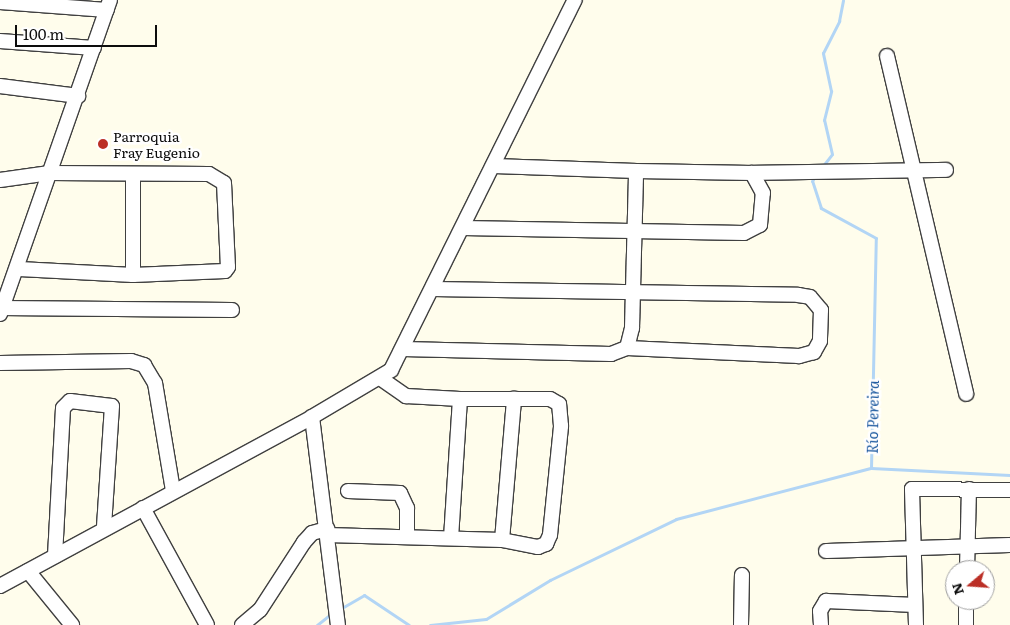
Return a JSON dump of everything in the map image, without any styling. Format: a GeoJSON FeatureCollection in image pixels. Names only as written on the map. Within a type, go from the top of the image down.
{"type":"FeatureCollection","features":[{"type":"Feature","properties":{"kind":"street"},"geometry":{"type":"LineString","coordinates":[[0,586],[312,417],[392,370],[575,0]]}},
{"type":"Feature","properties":{"kind":"street"},"geometry":{"type":"LineString","coordinates":[[0,2],[108,5],[19,269],[1,310],[232,310]]}},
{"type":"Feature","properties":{"kind":"street"},"geometry":{"type":"LineString","coordinates":[[0,41],[94,48]]}},
{"type":"Feature","properties":{"kind":"street"},"geometry":{"type":"LineString","coordinates":[[887,56],[966,394]]}},
{"type":"Feature","properties":{"kind":"street"},"geometry":{"type":"LineString","coordinates":[[0,86],[78,96]]}},
{"type":"Feature","properties":{"kind":"street"},"geometry":{"type":"LineString","coordinates":[[494,166],[752,173],[946,170]]}},
{"type":"Feature","properties":{"kind":"street"},"geometry":{"type":"LineString","coordinates":[[627,348],[632,328],[636,171]]}},
{"type":"Feature","properties":{"kind":"street"},"geometry":{"type":"LineString","coordinates":[[0,180],[50,173],[208,174],[224,183],[228,267],[219,273],[133,275],[19,269]]}},
{"type":"Feature","properties":{"kind":"street"},"geometry":{"type":"LineString","coordinates":[[463,228],[753,232],[762,218],[764,193],[752,173]]}},
{"type":"Feature","properties":{"kind":"street"},"geometry":{"type":"LineString","coordinates":[[133,174],[133,275]]}},
{"type":"Feature","properties":{"kind":"street"},"geometry":{"type":"LineString","coordinates":[[404,349],[611,354],[627,348],[799,356],[814,352],[820,341],[821,310],[810,297],[433,289]]}},
{"type":"Feature","properties":{"kind":"street"},"geometry":{"type":"LineString","coordinates":[[0,364],[131,361],[144,365],[155,383],[173,491]]}},
{"type":"Feature","properties":{"kind":"street"},"geometry":{"type":"LineString","coordinates":[[242,625],[260,610],[304,542],[312,533],[327,532],[502,540],[538,547],[549,539],[561,426],[556,401],[406,396],[380,378]]}},
{"type":"Feature","properties":{"kind":"street"},"geometry":{"type":"LineString","coordinates":[[451,538],[460,399]]}},
{"type":"Feature","properties":{"kind":"street"},"geometry":{"type":"LineString","coordinates":[[502,540],[514,399]]}},
{"type":"Feature","properties":{"kind":"street"},"geometry":{"type":"LineString","coordinates":[[55,556],[63,408],[70,401],[112,406],[104,528]]}},
{"type":"Feature","properties":{"kind":"street"},"geometry":{"type":"LineString","coordinates":[[312,417],[338,600],[338,624]]}},
{"type":"Feature","properties":{"kind":"street"},"geometry":{"type":"LineString","coordinates":[[916,625],[911,548],[912,488],[1010,490]]}},
{"type":"Feature","properties":{"kind":"street"},"geometry":{"type":"LineString","coordinates":[[967,560],[969,489]]}},
{"type":"Feature","properties":{"kind":"street"},"geometry":{"type":"LineString","coordinates":[[348,491],[400,493],[407,508],[407,536]]}},
{"type":"Feature","properties":{"kind":"street"},"geometry":{"type":"LineString","coordinates":[[142,508],[207,625]]}},
{"type":"Feature","properties":{"kind":"street"},"geometry":{"type":"LineString","coordinates":[[826,551],[1010,545]]}},
{"type":"Feature","properties":{"kind":"street"},"geometry":{"type":"LineString","coordinates":[[28,572],[72,625]]}},
{"type":"Feature","properties":{"kind":"street"},"geometry":{"type":"LineString","coordinates":[[741,625],[742,575]]}},
{"type":"Feature","properties":{"kind":"street"},"geometry":{"type":"LineString","coordinates":[[821,625],[820,611],[826,601],[914,605]]}},
{"type":"Feature","properties":{"kind":"street"},"geometry":{"type":"LineString","coordinates":[[966,610],[966,625]]}},
{"type":"Feature","properties":{"kind":"waterway","name":"Río Pereira"},"geometry":{"type":"LineString","coordinates":[[822,167],[832,154],[824,120],[831,91],[823,53],[839,21],[843,0]]}},
{"type":"Feature","properties":{"kind":"waterway","name":"Río Pereira"},"geometry":{"type":"LineString","coordinates":[[430,625],[486,619],[550,580],[676,519],[871,468],[876,238],[821,208],[812,181],[815,176]]}},
{"type":"Feature","properties":{"kind":"waterway"},"geometry":{"type":"LineString","coordinates":[[871,468],[1010,475]]}},
{"type":"Feature","properties":{"kind":"waterway","name":"Río Pereira"},"geometry":{"type":"LineString","coordinates":[[340,609],[364,595],[409,625]]}},
{"type":"Feature","properties":{"kind":"waterway","name":"Río Pereira"},"geometry":{"type":"LineString","coordinates":[[317,625],[332,613]]}},
{"type":"Feature","properties":{"kind":"place","name":"Parroquia Fray Eugenio"},"geometry":{"type":"Point","coordinates":[103,144]}}]}
